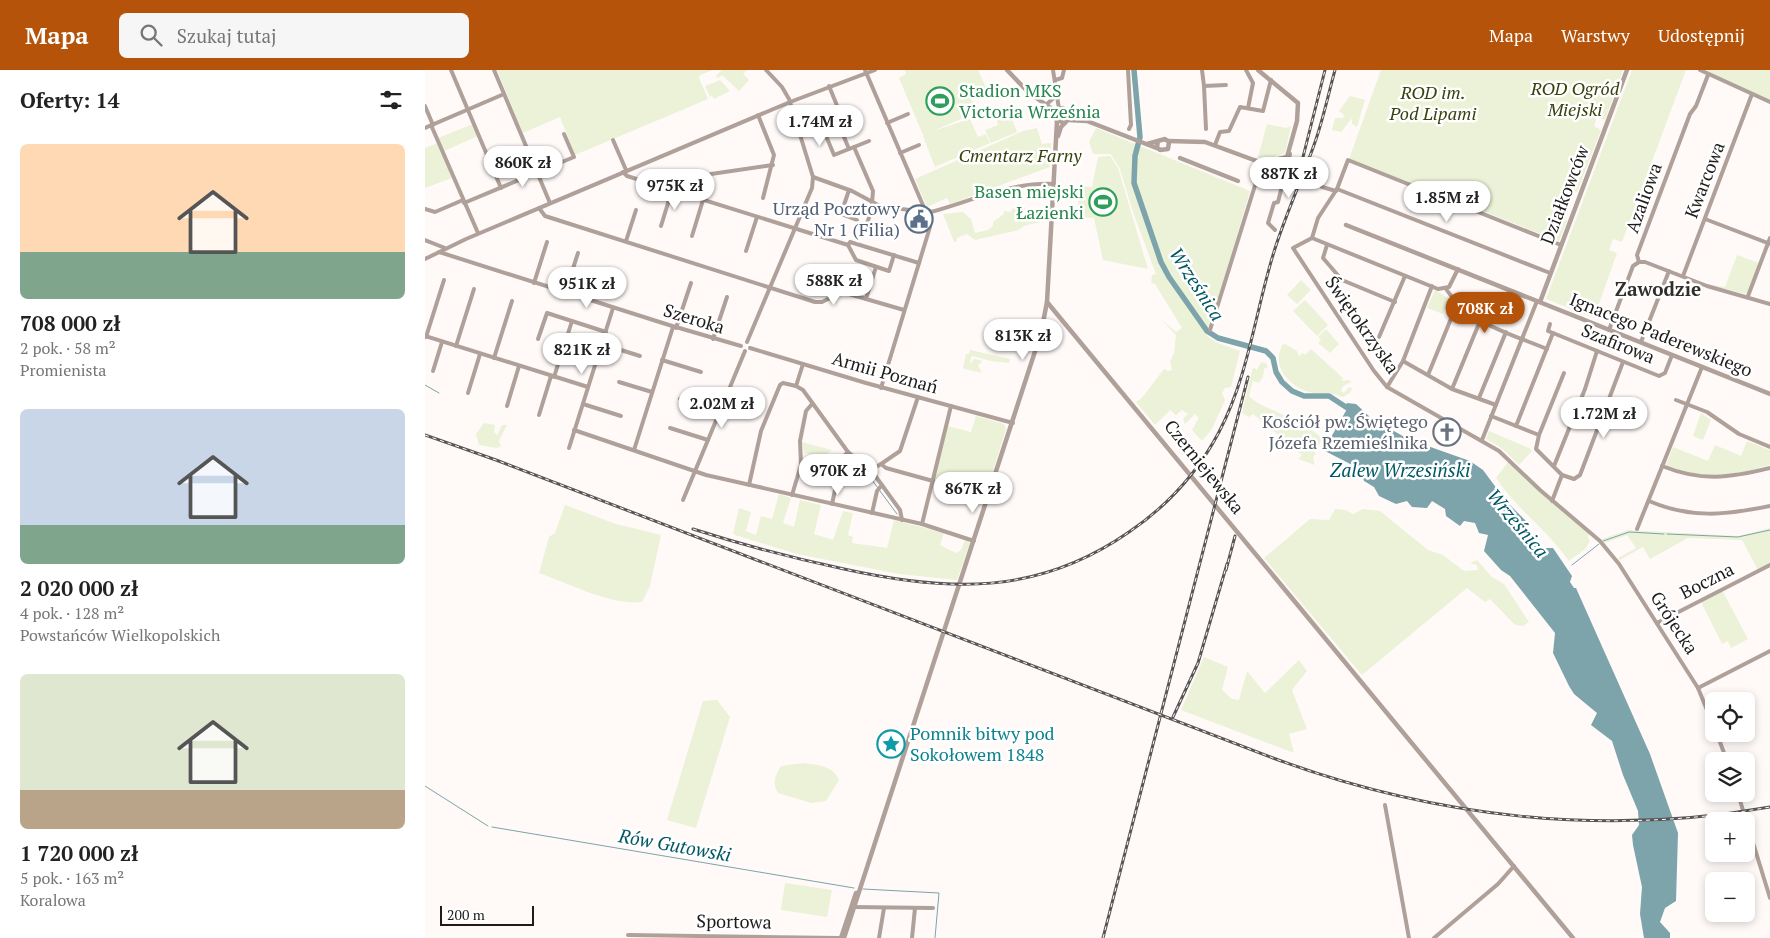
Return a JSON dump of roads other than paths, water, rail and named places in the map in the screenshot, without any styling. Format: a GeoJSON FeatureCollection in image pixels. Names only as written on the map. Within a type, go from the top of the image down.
{"type":"FeatureCollection","features":[{"type":"Feature","properties":{"kind":"street"},"geometry":{"type":"LineString","coordinates":[[451,70],[501,188]]}},
{"type":"Feature","properties":{"kind":"street"},"geometry":{"type":"LineString","coordinates":[[494,70],[550,203]]}},
{"type":"Feature","properties":{"kind":"street"},"geometry":{"type":"LineString","coordinates":[[745,351],[741,346],[747,342],[771,286],[812,188],[813,177],[790,102],[782,87],[766,70]]}},
{"type":"Feature","properties":{"kind":"street"},"geometry":{"type":"LineString","coordinates":[[425,259],[445,248],[758,115],[829,86],[875,70]]}},
{"type":"Feature","properties":{"kind":"street"},"geometry":{"type":"LineString","coordinates":[[1007,70],[1029,93],[1042,101],[1059,110],[1143,144],[1164,151],[1169,143],[1181,140],[1202,141],[1286,171]]}},
{"type":"Feature","properties":{"kind":"street"},"geometry":{"type":"LineString","coordinates":[[841,938],[861,883],[1037,347],[1047,302],[1059,110],[1053,70]]}},
{"type":"Feature","properties":{"kind":"street"},"geometry":{"type":"LineString","coordinates":[[1055,80],[1062,78],[1064,70]]}},
{"type":"Feature","properties":{"kind":"street"},"geometry":{"type":"LineString","coordinates":[[1128,70],[1131,125],[1129,129]]}},
{"type":"Feature","properties":{"kind":"street"},"geometry":{"type":"LineString","coordinates":[[1202,70],[1206,129]]}},
{"type":"Feature","properties":{"kind":"street"},"geometry":{"type":"LineString","coordinates":[[1246,70],[1253,83],[1248,108]]}},
{"type":"Feature","properties":{"kind":"street"},"geometry":{"type":"LineString","coordinates":[[1259,70],[1296,100],[1298,113],[1278,202],[1274,203],[1268,224],[1275,230]]}},
{"type":"Feature","properties":{"kind":"street","name":"Działkowców"},"geometry":{"type":"LineString","coordinates":[[1538,301],[1551,273],[1627,70]]}},
{"type":"Feature","properties":{"kind":"street"},"geometry":{"type":"LineString","coordinates":[[1700,70],[1770,102]]}},
{"type":"Feature","properties":{"kind":"street"},"geometry":{"type":"LineString","coordinates":[[866,72],[925,211]]}},
{"type":"Feature","properties":{"kind":"street","name":"Azaliowa"},"geometry":{"type":"LineString","coordinates":[[1609,330],[1633,266],[1639,262],[1637,255],[1668,171],[1708,75]]}},
{"type":"Feature","properties":{"kind":"street"},"geometry":{"type":"LineString","coordinates":[[1215,145],[1220,132],[1229,131],[1241,106],[1263,111],[1271,80]]}},
{"type":"Feature","properties":{"kind":"street"},"geometry":{"type":"LineString","coordinates":[[1204,86],[1226,85]]}},
{"type":"Feature","properties":{"kind":"street"},"geometry":{"type":"LineString","coordinates":[[829,86],[842,124],[847,130],[842,132],[874,194],[867,223]]}},
{"type":"Feature","properties":{"kind":"street"},"geometry":{"type":"LineString","coordinates":[[425,128],[504,94]]}},
{"type":"Feature","properties":{"kind":"street"},"geometry":{"type":"LineString","coordinates":[[1048,103],[1057,94]]}},
{"type":"Feature","properties":{"kind":"street","name":"Kwarcowa"},"geometry":{"type":"LineString","coordinates":[[1683,276],[1752,94]]}},
{"type":"Feature","properties":{"kind":"street"},"geometry":{"type":"LineString","coordinates":[[1042,101],[1059,110]]}},
{"type":"Feature","properties":{"kind":"street"},"geometry":{"type":"LineString","coordinates":[[425,106],[478,234]]}},
{"type":"Feature","properties":{"kind":"street"},"geometry":{"type":"LineString","coordinates":[[887,123],[908,114]]}},
{"type":"Feature","properties":{"kind":"street"},"geometry":{"type":"LineString","coordinates":[[1056,145],[1069,114]]}},
{"type":"Feature","properties":{"kind":"street"},"geometry":{"type":"LineString","coordinates":[[758,115],[774,153],[773,164],[763,198]]}},
{"type":"Feature","properties":{"kind":"street"},"geometry":{"type":"LineString","coordinates":[[1057,121],[1085,121]]}},
{"type":"Feature","properties":{"kind":"street"},"geometry":{"type":"LineString","coordinates":[[842,124],[824,131],[834,155],[869,140]]}},
{"type":"Feature","properties":{"kind":"street"},"geometry":{"type":"LineString","coordinates":[[425,209],[435,212],[464,202],[574,157],[564,134]]}},
{"type":"Feature","properties":{"kind":"street"},"geometry":{"type":"LineString","coordinates":[[1143,144],[1163,138],[1169,143]]}},
{"type":"Feature","properties":{"kind":"street"},"geometry":{"type":"LineString","coordinates":[[613,140],[627,176],[848,245],[856,260],[889,271],[894,255]]}},
{"type":"Feature","properties":{"kind":"street"},"geometry":{"type":"LineString","coordinates":[[1158,141],[1159,149]]}},
{"type":"Feature","properties":{"kind":"street"},"geometry":{"type":"LineString","coordinates":[[900,153],[919,145]]}},
{"type":"Feature","properties":{"kind":"street"},"geometry":{"type":"LineString","coordinates":[[1262,163],[1284,158],[1290,154]]}},
{"type":"Feature","properties":{"kind":"street"},"geometry":{"type":"LineString","coordinates":[[1180,158],[1237,181]]}},
{"type":"Feature","properties":{"kind":"street"},"geometry":{"type":"LineString","coordinates":[[1547,348],[1479,321],[1457,304],[1446,289],[1405,276],[1312,238],[1323,209],[1337,190],[1348,160],[1561,245]]}},
{"type":"Feature","properties":{"kind":"street"},"geometry":{"type":"LineString","coordinates":[[1210,330],[1262,163]]}},
{"type":"Feature","properties":{"kind":"street"},"geometry":{"type":"LineString","coordinates":[[711,174],[773,164]]}},
{"type":"Feature","properties":{"kind":"street"},"geometry":{"type":"LineString","coordinates":[[813,177],[849,190],[873,203],[890,209],[925,211],[930,214],[1010,188],[1054,184]]}},
{"type":"Feature","properties":{"kind":"street"},"geometry":{"type":"LineString","coordinates":[[1323,187],[1337,190],[1551,273]]}},
{"type":"Feature","properties":{"kind":"street"},"geometry":{"type":"LineString","coordinates":[[661,226],[672,190]]}},
{"type":"Feature","properties":{"kind":"street"},"geometry":{"type":"LineString","coordinates":[[849,190],[841,214],[857,220]]}},
{"type":"Feature","properties":{"kind":"street"},"geometry":{"type":"LineString","coordinates":[[692,236],[703,200]]}},
{"type":"Feature","properties":{"kind":"street"},"geometry":{"type":"LineString","coordinates":[[912,211],[922,203]]}},
{"type":"Feature","properties":{"kind":"street"},"geometry":{"type":"LineString","coordinates":[[539,208],[545,216],[771,286],[815,302],[822,302],[842,292],[904,310]]}},
{"type":"Feature","properties":{"kind":"street"},"geometry":{"type":"LineString","coordinates":[[626,241],[636,210]]}},
{"type":"Feature","properties":{"kind":"street"},"geometry":{"type":"LineString","coordinates":[[881,388],[930,227],[930,214]]}},
{"type":"Feature","properties":{"kind":"street"},"geometry":{"type":"LineString","coordinates":[[746,251],[757,217]]}},
{"type":"Feature","properties":{"kind":"street"},"geometry":{"type":"LineString","coordinates":[[1705,219],[1769,241],[1748,296]]}},
{"type":"Feature","properties":{"kind":"street","name":"Ignacego Paderewskiego"},"geometry":{"type":"LineString","coordinates":[[1346,225],[1770,394]]}},
{"type":"Feature","properties":{"kind":"street","name":"Świętokrzyska"},"geometry":{"type":"LineString","coordinates":[[1312,238],[1293,248],[1374,371],[1387,387],[1499,451],[1552,501],[1600,541]]}},
{"type":"Feature","properties":{"kind":"street"},"geometry":{"type":"LineString","coordinates":[[425,240],[445,248]]}},
{"type":"Feature","properties":{"kind":"street"},"geometry":{"type":"LineString","coordinates":[[534,283],[547,242]]}},
{"type":"Feature","properties":{"kind":"street"},"geometry":{"type":"LineString","coordinates":[[848,245],[850,242],[919,263]]}},
{"type":"Feature","properties":{"kind":"street"},"geometry":{"type":"LineString","coordinates":[[1327,245],[1323,258],[1340,278],[1395,302]]}},
{"type":"Feature","properties":{"kind":"street","name":"Szeroka"},"geometry":{"type":"LineString","coordinates":[[439,252],[613,308],[741,346]]}},
{"type":"Feature","properties":{"kind":"street"},"geometry":{"type":"LineString","coordinates":[[565,293],[578,253]]}},
{"type":"Feature","properties":{"kind":"street"},"geometry":{"type":"LineString","coordinates":[[1639,262],[1707,286],[1748,296],[1770,304]]}},
{"type":"Feature","properties":{"kind":"street"},"geometry":{"type":"LineString","coordinates":[[866,299],[876,267]]}},
{"type":"Feature","properties":{"kind":"street"},"geometry":{"type":"LineString","coordinates":[[1446,289],[1458,269]]}},
{"type":"Feature","properties":{"kind":"street"},"geometry":{"type":"LineString","coordinates":[[1641,342],[1669,271]]}},
{"type":"Feature","properties":{"kind":"street"},"geometry":{"type":"LineString","coordinates":[[1379,338],[1405,276]]}},
{"type":"Feature","properties":{"kind":"street"},"geometry":{"type":"LineString","coordinates":[[445,280],[426,336],[588,388]]}},
{"type":"Feature","properties":{"kind":"street"},"geometry":{"type":"LineString","coordinates":[[634,450],[662,360],[691,283]]}},
{"type":"Feature","properties":{"kind":"street"},"geometry":{"type":"LineString","coordinates":[[1387,387],[1403,361],[1432,286]]}},
{"type":"Feature","properties":{"kind":"street"},"geometry":{"type":"LineString","coordinates":[[456,346],[474,289]]}},
{"type":"Feature","properties":{"kind":"street"},"geometry":{"type":"LineString","coordinates":[[713,339],[727,297]]}},
{"type":"Feature","properties":{"kind":"street"},"geometry":{"type":"LineString","coordinates":[[494,358],[512,301]]}},
{"type":"Feature","properties":{"kind":"street"},"geometry":{"type":"LineString","coordinates":[[1482,440],[1538,301]]}},
{"type":"Feature","properties":{"kind":"street","name":"Czerniejewska"},"geometry":{"type":"LineString","coordinates":[[1047,302],[1573,938]]}},
{"type":"Feature","properties":{"kind":"street"},"geometry":{"type":"LineString","coordinates":[[1427,375],[1457,304]]}},
{"type":"Feature","properties":{"kind":"street"},"geometry":{"type":"LineString","coordinates":[[569,448],[613,308]]}},
{"type":"Feature","properties":{"kind":"street"},"geometry":{"type":"LineString","coordinates":[[538,339],[547,313],[606,332]]}},
{"type":"Feature","properties":{"kind":"street"},"geometry":{"type":"LineString","coordinates":[[539,415],[572,321]]}},
{"type":"Feature","properties":{"kind":"street"},"geometry":{"type":"LineString","coordinates":[[1452,389],[1479,321]]}},
{"type":"Feature","properties":{"kind":"street","name":"Szafirowa"},"geometry":{"type":"LineString","coordinates":[[1550,324],[1548,331],[1661,376],[1672,355]]}},
{"type":"Feature","properties":{"kind":"street"},"geometry":{"type":"LineString","coordinates":[[1479,398],[1506,332]]}},
{"type":"Feature","properties":{"kind":"street"},"geometry":{"type":"LineString","coordinates":[[1516,426],[1553,333]]}},
{"type":"Feature","properties":{"kind":"street"},"geometry":{"type":"LineString","coordinates":[[433,371],[442,342]]}},
{"type":"Feature","properties":{"kind":"street"},"geometry":{"type":"LineString","coordinates":[[683,500],[745,351],[750,348],[747,342]]}},
{"type":"Feature","properties":{"kind":"street"},"geometry":{"type":"LineString","coordinates":[[602,344],[640,356]]}},
{"type":"Feature","properties":{"kind":"street","name":"Armii Poznań"},"geometry":{"type":"LineString","coordinates":[[750,348],[881,388],[1013,423]]}},
{"type":"Feature","properties":{"kind":"street"},"geometry":{"type":"LineString","coordinates":[[1554,466],[1585,389],[1597,351]]}},
{"type":"Feature","properties":{"kind":"street"},"geometry":{"type":"LineString","coordinates":[[468,393],[480,354]]}},
{"type":"Feature","properties":{"kind":"street"},"geometry":{"type":"LineString","coordinates":[[662,360],[701,372]]}},
{"type":"Feature","properties":{"kind":"street"},"geometry":{"type":"LineString","coordinates":[[1403,361],[1452,389],[1496,405]]}},
{"type":"Feature","properties":{"kind":"street"},"geometry":{"type":"LineString","coordinates":[[1564,373],[1539,435],[1536,449],[1562,475],[1574,479],[1580,475],[1623,362]]}},
{"type":"Feature","properties":{"kind":"street"},"geometry":{"type":"LineString","coordinates":[[796,386],[803,364]]}},
{"type":"Feature","properties":{"kind":"street"},"geometry":{"type":"LineString","coordinates":[[507,406],[519,366]]}},
{"type":"Feature","properties":{"kind":"street"},"geometry":{"type":"LineString","coordinates":[[1637,529],[1702,366]]}},
{"type":"Feature","properties":{"kind":"street"},"geometry":{"type":"LineString","coordinates":[[619,382],[652,392]]}},
{"type":"Feature","properties":{"kind":"street"},"geometry":{"type":"LineString","coordinates":[[749,485],[761,431],[780,385],[783,383],[803,390],[848,452],[871,470],[902,512],[902,520]]}},
{"type":"Feature","properties":{"kind":"street"},"geometry":{"type":"LineString","coordinates":[[871,470],[900,451],[918,397]]}},
{"type":"Feature","properties":{"kind":"street"},"geometry":{"type":"LineString","coordinates":[[680,398],[719,412]]}},
{"type":"Feature","properties":{"kind":"street"},"geometry":{"type":"LineString","coordinates":[[1676,400],[1715,417],[1739,434],[1770,447]]}},
{"type":"Feature","properties":{"kind":"street"},"geometry":{"type":"LineString","coordinates":[[583,404],[621,416]]}},
{"type":"Feature","properties":{"kind":"street"},"geometry":{"type":"LineString","coordinates":[[792,495],[801,465],[799,441],[806,411],[812,404]]}},
{"type":"Feature","properties":{"kind":"street"},"geometry":{"type":"LineString","coordinates":[[922,524],[951,406]]}},
{"type":"Feature","properties":{"kind":"street"},"geometry":{"type":"LineString","coordinates":[[1491,416],[1539,435]]}},
{"type":"Feature","properties":{"kind":"street"},"geometry":{"type":"LineString","coordinates":[[670,428],[708,440]]}},
{"type":"Feature","properties":{"kind":"street"},"geometry":{"type":"LineString","coordinates":[[574,430],[695,470],[749,485],[922,524],[974,541]]}},
{"type":"Feature","properties":{"kind":"street"},"geometry":{"type":"LineString","coordinates":[[832,504],[843,458],[848,452]]}},
{"type":"Feature","properties":{"kind":"street"},"geometry":{"type":"LineString","coordinates":[[881,464],[886,468],[933,481]]}},
{"type":"Feature","properties":{"kind":"street"},"geometry":{"type":"LineString","coordinates":[[1662,466],[1686,475],[1707,478],[1734,477],[1770,468]]}},
{"type":"Feature","properties":{"kind":"street"},"geometry":{"type":"LineString","coordinates":[[1552,501],[1562,475]]}},
{"type":"Feature","properties":{"kind":"street"},"geometry":{"type":"LineString","coordinates":[[872,513],[877,491],[882,485]]}},
{"type":"Feature","properties":{"kind":"street"},"geometry":{"type":"LineString","coordinates":[[1649,500],[1673,510],[1704,514],[1735,512],[1770,506]]}},
{"type":"Feature","properties":{"kind":"street","name":"Grójecka"},"geometry":{"type":"LineString","coordinates":[[1600,541],[1619,564],[1657,623],[1698,688],[1705,705]]}},
{"type":"Feature","properties":{"kind":"street","name":"Boczna"},"geometry":{"type":"LineString","coordinates":[[1657,623],[1770,565]]}},
{"type":"Feature","properties":{"kind":"street"},"geometry":{"type":"LineString","coordinates":[[1698,688],[1770,651]]}},
{"type":"Feature","properties":{"kind":"street"},"geometry":{"type":"LineString","coordinates":[[1740,802],[1770,898]]}},
{"type":"Feature","properties":{"kind":"street"},"geometry":{"type":"LineString","coordinates":[[1385,805],[1409,938]]}},
{"type":"Feature","properties":{"kind":"street"},"geometry":{"type":"LineString","coordinates":[[1434,938],[1498,884],[1514,866]]}},
{"type":"Feature","properties":{"kind":"street"},"geometry":{"type":"LineString","coordinates":[[853,907],[933,908]]}},
{"type":"Feature","properties":{"kind":"street"},"geometry":{"type":"LineString","coordinates":[[879,938],[884,908]]}},
{"type":"Feature","properties":{"kind":"street"},"geometry":{"type":"LineString","coordinates":[[912,938],[915,908]]}},
{"type":"Feature","properties":{"kind":"street","name":"Sportowa"},"geometry":{"type":"LineString","coordinates":[[628,935],[841,938]]}},
{"type":"Feature","properties":{"kind":"water","name":"Zalew Wrzesiński"},"geometry":{"type":"Polygon","coordinates":[[[1347,403],[1356,404],[1371,418],[1408,439],[1470,461],[1483,470],[1506,501],[1528,523],[1527,528],[1542,548],[1553,548],[1572,576],[1570,582],[1576,588],[1650,754],[1678,833],[1676,901],[1665,908],[1660,922],[1670,933],[1670,938],[1644,938],[1640,914],[1642,887],[1632,835],[1639,825],[1638,811],[1623,775],[1612,741],[1591,725],[1597,713],[1574,694],[1553,653],[1555,633],[1510,576],[1501,570],[1484,551],[1488,535],[1479,533],[1475,523],[1464,521],[1460,526],[1446,516],[1445,509],[1432,501],[1427,508],[1412,507],[1407,501],[1396,504],[1379,496],[1374,487],[1364,481],[1360,469],[1325,451],[1347,409],[1345,407],[1347,403]]]}},
{"type":"Feature","properties":{"kind":"waterway","name":"Wrześnica"},"geometry":{"type":"LineString","coordinates":[[1134,70],[1140,137],[1135,156],[1134,183],[1161,262],[1169,277],[1207,331],[1218,338],[1266,351],[1273,358],[1276,372],[1282,382],[1292,391],[1304,396],[1329,396],[1352,411]]}},
{"type":"Feature","properties":{"kind":"waterway"},"geometry":{"type":"LineString","coordinates":[[425,385],[439,393]]}},
{"type":"Feature","properties":{"kind":"waterway"},"geometry":{"type":"LineString","coordinates":[[861,466],[878,488]]}},
{"type":"Feature","properties":{"kind":"waterway"},"geometry":{"type":"LineString","coordinates":[[880,491],[897,514]]}},
{"type":"Feature","properties":{"kind":"waterway"},"geometry":{"type":"LineString","coordinates":[[1667,534],[1738,537],[1770,530]]}},
{"type":"Feature","properties":{"kind":"waterway"},"geometry":{"type":"LineString","coordinates":[[1603,541],[1629,532],[1664,534]]}},
{"type":"Feature","properties":{"kind":"waterway"},"geometry":{"type":"LineString","coordinates":[[1572,565],[1599,544]]}},
{"type":"Feature","properties":{"kind":"waterway","name":"Rów Gutowski"},"geometry":{"type":"LineString","coordinates":[[425,786],[488,826]]}},
{"type":"Feature","properties":{"kind":"waterway","name":"Rów Gutowski"},"geometry":{"type":"LineString","coordinates":[[492,827],[854,888]]}},
{"type":"Feature","properties":{"kind":"waterway","name":"Rów Gutowski"},"geometry":{"type":"LineString","coordinates":[[863,889],[939,893],[935,938]]}},
{"type":"Feature","properties":{"kind":"railway"},"geometry":{"type":"LineString","coordinates":[[1302,161],[1325,70]]}},
{"type":"Feature","properties":{"kind":"railway"},"geometry":{"type":"LineString","coordinates":[[693,529],[768,551],[882,577],[956,584],[991,583],[1026,578],[1060,568],[1095,553],[1143,522],[1168,500],[1191,475],[1211,447],[1229,411],[1244,367],[1273,255],[1317,136],[1335,70]]}},
{"type":"Feature","properties":{"kind":"railway"},"geometry":{"type":"LineString","coordinates":[[1103,938],[1248,377]]}},
{"type":"Feature","properties":{"kind":"railway"},"geometry":{"type":"LineString","coordinates":[[425,435],[496,460],[1273,758],[1333,778],[1394,795],[1518,816],[1581,820],[1644,820],[1707,816],[1770,807]]}},
{"type":"Feature","properties":{"kind":"railway"},"geometry":{"type":"LineString","coordinates":[[1226,570],[1235,536]]}},
{"type":"Feature","properties":{"kind":"railway"},"geometry":{"type":"LineString","coordinates":[[1173,717],[1198,663],[1227,564]]}},
{"type":"Feature","properties":{"kind":"place","name":"Stadion MKS Victoria Września"},"geometry":{"type":"Point","coordinates":[940,101]}},
{"type":"Feature","properties":{"kind":"place","name":"Basen miejski Łazienki"},"geometry":{"type":"Point","coordinates":[1103,202]}},
{"type":"Feature","properties":{"kind":"place","name":"Urząd Pocztowy Nr 1 (Filia)"},"geometry":{"type":"Point","coordinates":[919,219]}},
{"type":"Feature","properties":{"kind":"place","name":"Kościół pw. Świętego Józefa Rzemieślnika"},"geometry":{"type":"Point","coordinates":[1447,432]}},
{"type":"Feature","properties":{"kind":"place","name":"Pomnik bitwy pod Sokołowem 1848"},"geometry":{"type":"Point","coordinates":[891,744]}},
{"type":"Feature","properties":{"kind":"district","name":"Zawodzie"},"geometry":{"type":"Point","coordinates":[1658,289]}},
{"type":"Feature","properties":{"kind":"park label","name":"ROD Ogród Miejski"},"geometry":{"type":"Point","coordinates":[1575,99]}},
{"type":"Feature","properties":{"kind":"park label","name":"ROD im. Pod Lipami"},"geometry":{"type":"Point","coordinates":[1433,103]}},
{"type":"Feature","properties":{"kind":"park label","name":"Cmentarz Farny"},"geometry":{"type":"Point","coordinates":[1020,156]}}]}
